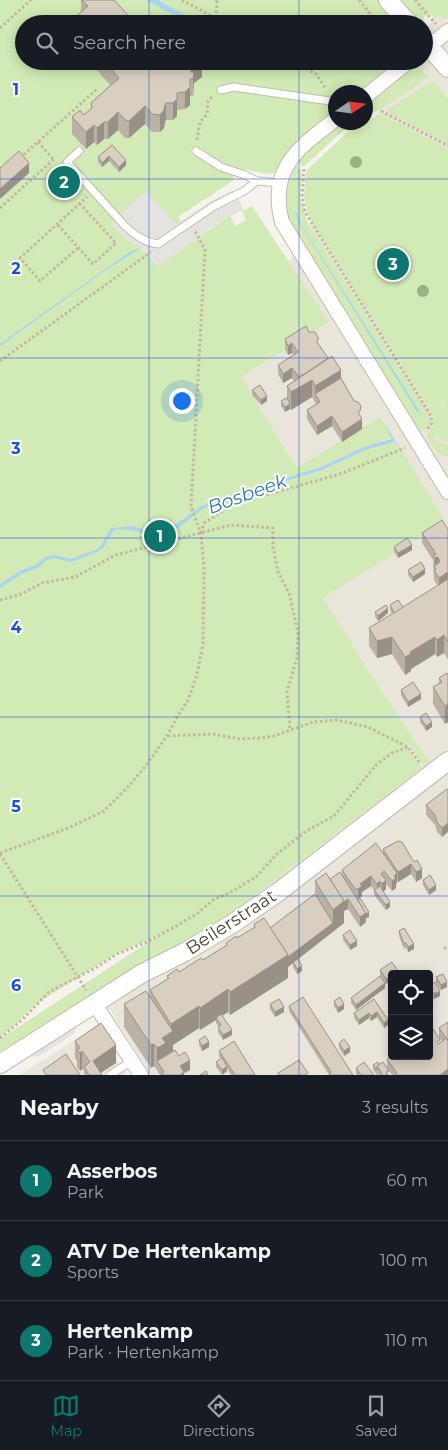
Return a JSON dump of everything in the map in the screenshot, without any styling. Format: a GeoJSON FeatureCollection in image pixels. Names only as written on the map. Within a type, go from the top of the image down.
{"type":"FeatureCollection","features":[{"type":"Feature","properties":{"kind":"street"},"geometry":{"type":"LineString","coordinates":[[388,0],[401,15]]}},
{"type":"Feature","properties":{"kind":"street"},"geometry":{"type":"LineString","coordinates":[[433,40],[446,32]]}},
{"type":"Feature","properties":{"kind":"street"},"geometry":{"type":"LineString","coordinates":[[433,52],[448,68]]}},
{"type":"Feature","properties":{"kind":"street"},"geometry":{"type":"LineString","coordinates":[[373,90],[398,70]]}},
{"type":"Feature","properties":{"kind":"street"},"geometry":{"type":"LineString","coordinates":[[328,125],[302,145],[291,159],[279,183],[278,207],[282,222],[443,472],[448,492]]}},
{"type":"Feature","properties":{"kind":"street","name":"Beilerstraat"},"geometry":{"type":"LineString","coordinates":[[0,1064],[141,974],[185,952],[232,924],[277,893],[448,761]]}},
{"type":"Feature","properties":{"kind":"street"},"geometry":{"type":"LineString","coordinates":[[94,1003],[141,1075]]}},
{"type":"Feature","properties":{"kind":"lane"},"geometry":{"type":"LineString","coordinates":[[221,90],[247,89],[328,101]]}},
{"type":"Feature","properties":{"kind":"lane"},"geometry":{"type":"LineString","coordinates":[[79,151],[67,162],[116,217],[149,243],[158,244],[189,222],[257,181]]}},
{"type":"Feature","properties":{"kind":"lane"},"geometry":{"type":"LineString","coordinates":[[196,151],[222,167],[257,181],[279,183]]}},
{"type":"Feature","properties":{"kind":"lane"},"geometry":{"type":"LineString","coordinates":[[110,1075],[132,1060]]}},
{"type":"Feature","properties":{"kind":"path"},"geometry":{"type":"LineString","coordinates":[[0,28],[31,0]]}},
{"type":"Feature","properties":{"kind":"path"},"geometry":{"type":"LineString","coordinates":[[182,0],[210,15]]}},
{"type":"Feature","properties":{"kind":"path"},"geometry":{"type":"LineString","coordinates":[[216,15],[217,0]]}},
{"type":"Feature","properties":{"kind":"path"},"geometry":{"type":"LineString","coordinates":[[358,0],[372,15]]}},
{"type":"Feature","properties":{"kind":"path"},"geometry":{"type":"LineString","coordinates":[[415,0],[430,15]]}},
{"type":"Feature","properties":{"kind":"path"},"geometry":{"type":"LineString","coordinates":[[433,19],[446,32]]}},
{"type":"Feature","properties":{"kind":"path"},"geometry":{"type":"LineString","coordinates":[[309,70],[316,74],[328,92]]}},
{"type":"Feature","properties":{"kind":"path"},"geometry":{"type":"LineString","coordinates":[[19,159],[97,88]]}},
{"type":"Feature","properties":{"kind":"path"},"geometry":{"type":"LineString","coordinates":[[196,151],[197,133],[200,122],[207,114],[208,101],[221,90]]}},
{"type":"Feature","properties":{"kind":"path"},"geometry":{"type":"LineString","coordinates":[[381,111],[448,146]]}},
{"type":"Feature","properties":{"kind":"path"},"geometry":{"type":"LineString","coordinates":[[38,142],[56,161],[67,162]]}},
{"type":"Feature","properties":{"kind":"path"},"geometry":{"type":"LineString","coordinates":[[0,208],[54,159]]}},
{"type":"Feature","properties":{"kind":"path"},"geometry":{"type":"LineString","coordinates":[[304,169],[302,196],[305,212],[432,416],[431,426],[422,434]]}},
{"type":"Feature","properties":{"kind":"path"},"geometry":{"type":"LineString","coordinates":[[78,248],[40,281],[20,258],[92,192]]}},
{"type":"Feature","properties":{"kind":"path"},"geometry":{"type":"LineString","coordinates":[[58,225],[93,264],[116,243],[80,204]]}},
{"type":"Feature","properties":{"kind":"path"},"geometry":{"type":"LineString","coordinates":[[94,1003],[0,854],[68,828],[104,811],[127,788],[168,736],[188,700],[197,675],[203,644],[204,568],[200,534],[191,506],[205,250],[199,236],[189,222]]}},
{"type":"Feature","properties":{"kind":"path"},"geometry":{"type":"LineString","coordinates":[[0,361],[150,254],[158,244]]}},
{"type":"Feature","properties":{"kind":"path"},"geometry":{"type":"LineString","coordinates":[[200,534],[204,523],[227,508],[241,502],[340,474],[412,444]]}},
{"type":"Feature","properties":{"kind":"path"},"geometry":{"type":"LineString","coordinates":[[0,600],[19,595],[42,583],[75,577],[116,554],[231,526],[273,528],[273,547],[278,572],[289,593],[298,632],[297,658],[287,692],[290,730]]}},
{"type":"Feature","properties":{"kind":"path"},"geometry":{"type":"LineString","coordinates":[[168,736],[213,734],[246,740],[274,736],[312,722],[346,721],[368,727],[408,747],[429,775]]}},
{"type":"Feature","properties":{"kind":"path"},"geometry":{"type":"LineString","coordinates":[[0,1038],[22,1020],[44,996],[117,954],[147,942],[178,925],[198,913],[213,900],[233,891],[257,876],[277,854],[306,832],[334,816],[370,771],[384,758],[408,747]]}},
{"type":"Feature","properties":{"kind":"path"},"geometry":{"type":"LineString","coordinates":[[444,949],[448,946]]}},
{"type":"Feature","properties":{"kind":"shaded area"},"geometry":{"type":"Polygon","coordinates":[[[444,0],[448,0],[448,1075],[151,1075],[95,986],[411,770],[314,596],[232,359],[367,130],[373,130],[373,120],[403,70],[433,70],[433,19],[444,0]]]}},
{"type":"Feature","properties":{"kind":"shaded area"},"geometry":{"type":"Polygon","coordinates":[[[234,190],[244,210],[224,219],[158,267],[137,245],[128,241],[110,223],[146,191],[176,224],[215,199],[234,190]]]}},
{"type":"Feature","properties":{"kind":"shaded area"},"geometry":{"type":"Polygon","coordinates":[[[77,1026],[75,1033],[38,1057],[29,1056],[77,1026]]]}},
{"type":"Feature","properties":{"kind":"shaded area"},"geometry":{"type":"Polygon","coordinates":[[[94,1028],[127,1075],[19,1075],[94,1028]]]}},
{"type":"Feature","properties":{"kind":"green space"},"geometry":{"type":"Polygon","coordinates":[[[0,0],[448,0],[448,18],[443,19],[438,16],[435,18],[430,13],[427,15],[15,15],[15,70],[389,70],[369,85],[328,85],[328,116],[296,142],[274,173],[267,174],[245,169],[233,177],[234,180],[178,217],[193,242],[230,215],[235,226],[246,220],[242,211],[252,206],[329,322],[241,377],[296,468],[380,417],[393,438],[364,447],[292,479],[323,470],[365,450],[394,442],[398,443],[445,522],[410,544],[408,542],[394,551],[395,553],[323,598],[372,677],[429,762],[424,766],[408,743],[404,745],[422,768],[226,917],[0,1052],[0,1039],[170,928],[147,941],[118,952],[34,1005],[16,1024],[0,1036],[0,0]]]}},
{"type":"Feature","properties":{"kind":"green space"},"geometry":{"type":"Polygon","coordinates":[[[410,70],[423,70],[429,77],[373,113],[373,99],[410,70]]]}},
{"type":"Feature","properties":{"kind":"green space"},"geometry":{"type":"Polygon","coordinates":[[[432,81],[448,99],[448,145],[386,111],[432,81]]]}},
{"type":"Feature","properties":{"kind":"green space"},"geometry":{"type":"Polygon","coordinates":[[[381,114],[448,149],[448,396],[440,406],[442,407],[448,399],[448,442],[442,441],[435,435],[433,436],[439,443],[448,444],[448,456],[440,454],[432,446],[426,435],[433,425],[434,417],[308,214],[304,195],[306,171],[350,130],[373,130],[373,118],[381,114]]]}},
{"type":"Feature","properties":{"kind":"green space"},"geometry":{"type":"Polygon","coordinates":[[[332,130],[344,130],[303,167],[298,161],[306,151],[332,130]]]}},
{"type":"Feature","properties":{"kind":"green space"},"geometry":{"type":"Polygon","coordinates":[[[296,165],[302,172],[300,197],[307,221],[431,418],[430,424],[424,431],[422,429],[418,431],[294,232],[286,206],[286,198],[296,165]],[[295,209],[300,224],[419,413],[301,224],[295,209]]]}},
{"type":"Feature","properties":{"kind":"water"},"geometry":{"type":"Polygon","coordinates":[[[146,0],[158,0],[184,15],[174,15],[146,0]]]}},
{"type":"Feature","properties":{"kind":"water"},"geometry":{"type":"Polygon","coordinates":[[[295,208],[301,224],[420,412],[418,413],[300,224],[295,208]]]}},
{"type":"Feature","properties":{"kind":"water"},"geometry":{"type":"Polygon","coordinates":[[[138,248],[138,250],[110,267],[0,346],[0,344],[128,253],[138,248]]]}},
{"type":"Feature","properties":{"kind":"water"},"geometry":{"type":"Polygon","coordinates":[[[383,420],[397,444],[394,442],[365,450],[322,470],[214,504],[200,511],[173,532],[163,536],[152,536],[121,529],[114,530],[103,548],[97,552],[71,562],[54,558],[46,560],[39,567],[22,574],[0,588],[0,584],[20,571],[37,564],[45,557],[54,555],[71,559],[95,550],[101,546],[112,528],[132,526],[155,533],[163,533],[202,506],[213,501],[321,467],[364,447],[392,439],[383,420]]]}},
{"type":"Feature","properties":{"kind":"building"},"geometry":{"type":"Polygon","coordinates":[[[82,0],[114,0],[128,15],[77,15],[88,6],[82,0]]]}},
{"type":"Feature","properties":{"kind":"building"},"geometry":{"type":"Polygon","coordinates":[[[112,70],[191,70],[191,72],[194,72],[193,79],[190,79],[190,87],[185,92],[177,93],[177,99],[173,103],[166,103],[160,115],[152,114],[145,106],[129,121],[125,120],[118,112],[108,122],[104,122],[97,128],[94,125],[86,132],[72,117],[80,110],[84,115],[92,108],[91,103],[119,78],[112,70]]]}},
{"type":"Feature","properties":{"kind":"building"},"geometry":{"type":"Polygon","coordinates":[[[112,145],[126,160],[119,167],[109,156],[102,163],[98,157],[112,145]]]}},
{"type":"Feature","properties":{"kind":"building"},"geometry":{"type":"Polygon","coordinates":[[[19,151],[29,163],[0,189],[0,168],[19,151]]]}},
{"type":"Feature","properties":{"kind":"building"},"geometry":{"type":"Polygon","coordinates":[[[306,326],[309,332],[315,332],[319,339],[317,342],[328,358],[299,377],[292,368],[283,374],[278,365],[298,352],[292,343],[288,346],[285,339],[306,326]]]}},
{"type":"Feature","properties":{"kind":"building"},"geometry":{"type":"Polygon","coordinates":[[[332,356],[341,370],[315,386],[312,380],[291,392],[287,386],[332,356]]]}},
{"type":"Feature","properties":{"kind":"building"},"geometry":{"type":"Polygon","coordinates":[[[341,378],[354,401],[358,402],[361,406],[358,412],[362,419],[342,432],[332,416],[317,426],[307,410],[320,402],[315,394],[341,378]]]}},
{"type":"Feature","properties":{"kind":"building"},"geometry":{"type":"Polygon","coordinates":[[[260,385],[267,396],[261,400],[252,390],[260,385]]]}},
{"type":"Feature","properties":{"kind":"building"},"geometry":{"type":"Polygon","coordinates":[[[287,398],[290,404],[285,407],[281,401],[287,398]]]}},
{"type":"Feature","properties":{"kind":"building"},"geometry":{"type":"Polygon","coordinates":[[[442,520],[448,529],[448,572],[439,578],[434,570],[436,569],[434,566],[440,562],[438,557],[435,558],[433,556],[436,554],[422,533],[442,520]]]}},
{"type":"Feature","properties":{"kind":"building"},"geometry":{"type":"Polygon","coordinates":[[[407,538],[412,545],[398,553],[394,547],[407,538]]]}},
{"type":"Feature","properties":{"kind":"building"},"geometry":{"type":"Polygon","coordinates":[[[421,562],[425,569],[413,577],[408,570],[421,562]]]}},
{"type":"Feature","properties":{"kind":"building"},"geometry":{"type":"Polygon","coordinates":[[[448,579],[448,642],[444,635],[437,640],[435,637],[405,657],[392,637],[377,641],[369,628],[448,579]]]}},
{"type":"Feature","properties":{"kind":"building"},"geometry":{"type":"Polygon","coordinates":[[[398,600],[403,607],[394,613],[390,605],[398,600]]]}},
{"type":"Feature","properties":{"kind":"building"},"geometry":{"type":"Polygon","coordinates":[[[386,605],[388,608],[378,616],[375,612],[386,605]]]}},
{"type":"Feature","properties":{"kind":"building"},"geometry":{"type":"Polygon","coordinates":[[[447,673],[448,704],[445,706],[433,687],[442,682],[439,678],[447,673]]]}},
{"type":"Feature","properties":{"kind":"building"},"geometry":{"type":"Polygon","coordinates":[[[413,682],[421,694],[408,702],[401,690],[413,682]]]}},
{"type":"Feature","properties":{"kind":"building"},"geometry":{"type":"Polygon","coordinates":[[[426,713],[432,722],[426,726],[420,717],[426,713]]]}},
{"type":"Feature","properties":{"kind":"building"},"geometry":{"type":"Polygon","coordinates":[[[447,789],[448,823],[442,828],[437,822],[435,815],[426,805],[447,789]]]}},
{"type":"Feature","properties":{"kind":"building"},"geometry":{"type":"Polygon","coordinates":[[[398,841],[402,842],[414,862],[417,860],[422,869],[416,872],[411,864],[398,872],[383,849],[398,841]]]}},
{"type":"Feature","properties":{"kind":"building"},"geometry":{"type":"Polygon","coordinates":[[[376,843],[397,873],[394,876],[396,878],[392,881],[384,871],[381,874],[386,880],[382,884],[380,881],[377,884],[371,876],[360,884],[362,886],[355,889],[342,870],[376,843]]]}},
{"type":"Feature","properties":{"kind":"building"},"geometry":{"type":"Polygon","coordinates":[[[340,872],[366,913],[360,917],[348,899],[344,902],[330,879],[340,872]]]}},
{"type":"Feature","properties":{"kind":"building"},"geometry":{"type":"Polygon","coordinates":[[[326,873],[344,901],[333,910],[315,881],[326,873]]]}},
{"type":"Feature","properties":{"kind":"building"},"geometry":{"type":"Polygon","coordinates":[[[430,875],[436,885],[429,890],[423,880],[430,875]]]}},
{"type":"Feature","properties":{"kind":"building"},"geometry":{"type":"Polygon","coordinates":[[[380,886],[390,902],[386,905],[374,890],[380,886]]]}},
{"type":"Feature","properties":{"kind":"building"},"geometry":{"type":"Polygon","coordinates":[[[315,894],[333,923],[288,957],[270,928],[315,894]]]}},
{"type":"Feature","properties":{"kind":"building"},"geometry":{"type":"Polygon","coordinates":[[[360,898],[369,912],[366,914],[358,900],[360,898]]]}},
{"type":"Feature","properties":{"kind":"building"},"geometry":{"type":"Polygon","coordinates":[[[264,918],[288,955],[230,992],[228,989],[200,1008],[199,1006],[171,1024],[150,990],[169,978],[167,976],[177,969],[179,972],[201,958],[203,960],[227,945],[226,943],[236,936],[237,938],[255,927],[254,924],[264,918]]]}},
{"type":"Feature","properties":{"kind":"building"},"geometry":{"type":"Polygon","coordinates":[[[404,928],[414,944],[408,947],[406,943],[404,944],[399,931],[404,928]]]}},
{"type":"Feature","properties":{"kind":"building"},"geometry":{"type":"Polygon","coordinates":[[[350,930],[357,941],[350,945],[343,935],[350,930]]]}},
{"type":"Feature","properties":{"kind":"building"},"geometry":{"type":"Polygon","coordinates":[[[298,959],[302,966],[297,969],[293,962],[298,959]]]}},
{"type":"Feature","properties":{"kind":"building"},"geometry":{"type":"Polygon","coordinates":[[[392,962],[397,970],[388,970],[388,978],[386,979],[380,970],[392,962]]]}},
{"type":"Feature","properties":{"kind":"building"},"geometry":{"type":"Polygon","coordinates":[[[443,974],[447,982],[441,985],[436,977],[443,974]]]}},
{"type":"Feature","properties":{"kind":"building"},"geometry":{"type":"Polygon","coordinates":[[[380,976],[385,983],[356,1005],[351,998],[380,976]]]}},
{"type":"Feature","properties":{"kind":"building"},"geometry":{"type":"Polygon","coordinates":[[[435,982],[440,991],[434,994],[433,992],[433,983],[435,982]]]}},
{"type":"Feature","properties":{"kind":"building"},"geometry":{"type":"Polygon","coordinates":[[[146,991],[173,1031],[162,1038],[166,1043],[157,1048],[154,1044],[151,1045],[124,1004],[146,991]]]}},
{"type":"Feature","properties":{"kind":"building"},"geometry":{"type":"Polygon","coordinates":[[[303,997],[353,1075],[330,1075],[331,1072],[289,1006],[303,997]]]}},
{"type":"Feature","properties":{"kind":"building"},"geometry":{"type":"Polygon","coordinates":[[[340,997],[344,1004],[338,1008],[334,1001],[340,997]]]}},
{"type":"Feature","properties":{"kind":"building"},"geometry":{"type":"Polygon","coordinates":[[[279,999],[284,1007],[275,1012],[270,1004],[279,999]]]}},
{"type":"Feature","properties":{"kind":"building"},"geometry":{"type":"Polygon","coordinates":[[[374,999],[388,1020],[384,1023],[377,1012],[371,1016],[369,1013],[359,1020],[354,1013],[374,999]]]}},
{"type":"Feature","properties":{"kind":"building"},"geometry":{"type":"Polygon","coordinates":[[[221,1014],[232,1030],[223,1035],[218,1027],[221,1025],[216,1018],[221,1014]]]}},
{"type":"Feature","properties":{"kind":"building"},"geometry":{"type":"Polygon","coordinates":[[[448,1022],[448,1040],[439,1028],[448,1022]]]}},
{"type":"Feature","properties":{"kind":"building"},"geometry":{"type":"Polygon","coordinates":[[[101,1023],[116,1045],[93,1061],[102,1075],[89,1075],[84,1067],[90,1062],[82,1051],[80,1053],[77,1050],[80,1048],[75,1041],[101,1023]]]}},
{"type":"Feature","properties":{"kind":"building"},"geometry":{"type":"Polygon","coordinates":[[[433,1029],[440,1040],[437,1042],[439,1044],[446,1038],[448,1041],[448,1069],[440,1075],[395,1075],[397,1073],[387,1059],[433,1060],[433,1029]]]}},
{"type":"Feature","properties":{"kind":"building"},"geometry":{"type":"Polygon","coordinates":[[[205,1036],[209,1042],[202,1046],[199,1040],[205,1036]]]}},
{"type":"Feature","properties":{"kind":"building"},"geometry":{"type":"Polygon","coordinates":[[[344,1039],[350,1047],[344,1051],[339,1043],[344,1039]]]}},
{"type":"Feature","properties":{"kind":"building"},"geometry":{"type":"Polygon","coordinates":[[[234,1041],[255,1075],[235,1075],[219,1051],[234,1041]]]}},
{"type":"Feature","properties":{"kind":"building"},"geometry":{"type":"Polygon","coordinates":[[[175,1050],[179,1056],[185,1052],[190,1060],[180,1066],[184,1072],[180,1075],[162,1075],[164,1072],[157,1061],[175,1050]]]}},
{"type":"Feature","properties":{"kind":"building"},"geometry":{"type":"Polygon","coordinates":[[[66,1054],[80,1075],[46,1075],[43,1070],[66,1054]]]}},
{"type":"Feature","properties":{"kind":"building"},"geometry":{"type":"Polygon","coordinates":[[[222,1058],[227,1066],[222,1070],[216,1062],[222,1058]]]}},
{"type":"Feature","properties":{"kind":"building"},"geometry":{"type":"Polygon","coordinates":[[[299,1060],[308,1073],[305,1075],[279,1075],[278,1073],[299,1060]]]}},
{"type":"Feature","properties":{"kind":"building"},"geometry":{"type":"Polygon","coordinates":[[[364,1062],[374,1075],[361,1075],[356,1068],[364,1062]]]}},
{"type":"Feature","properties":{"kind":"building"},"geometry":{"type":"Polygon","coordinates":[[[378,1062],[379,1064],[377,1070],[373,1065],[378,1062]]]}},
{"type":"Feature","properties":{"kind":"building"},"geometry":{"type":"Polygon","coordinates":[[[383,1062],[389,1071],[386,1072],[388,1075],[380,1075],[382,1073],[377,1066],[383,1062]]]}},
{"type":"Feature","properties":{"kind":"building"},"geometry":{"type":"Polygon","coordinates":[[[206,1071],[208,1075],[200,1075],[206,1071]]]}},
{"type":"Feature","properties":{"kind":"place","name":"ATV De Hertenkamp"},"geometry":{"type":"Point","coordinates":[64,182]}},
{"type":"Feature","properties":{"kind":"place","name":"Hertenkamp"},"geometry":{"type":"Point","coordinates":[393,264]}},
{"type":"Feature","properties":{"kind":"place","name":"Asserbos"},"geometry":{"type":"Point","coordinates":[160,536]}},
{"type":"Feature","properties":{"kind":"water label","name":"Bosbeek"},"geometry":{"type":"Point","coordinates":[247,494]}}]}
